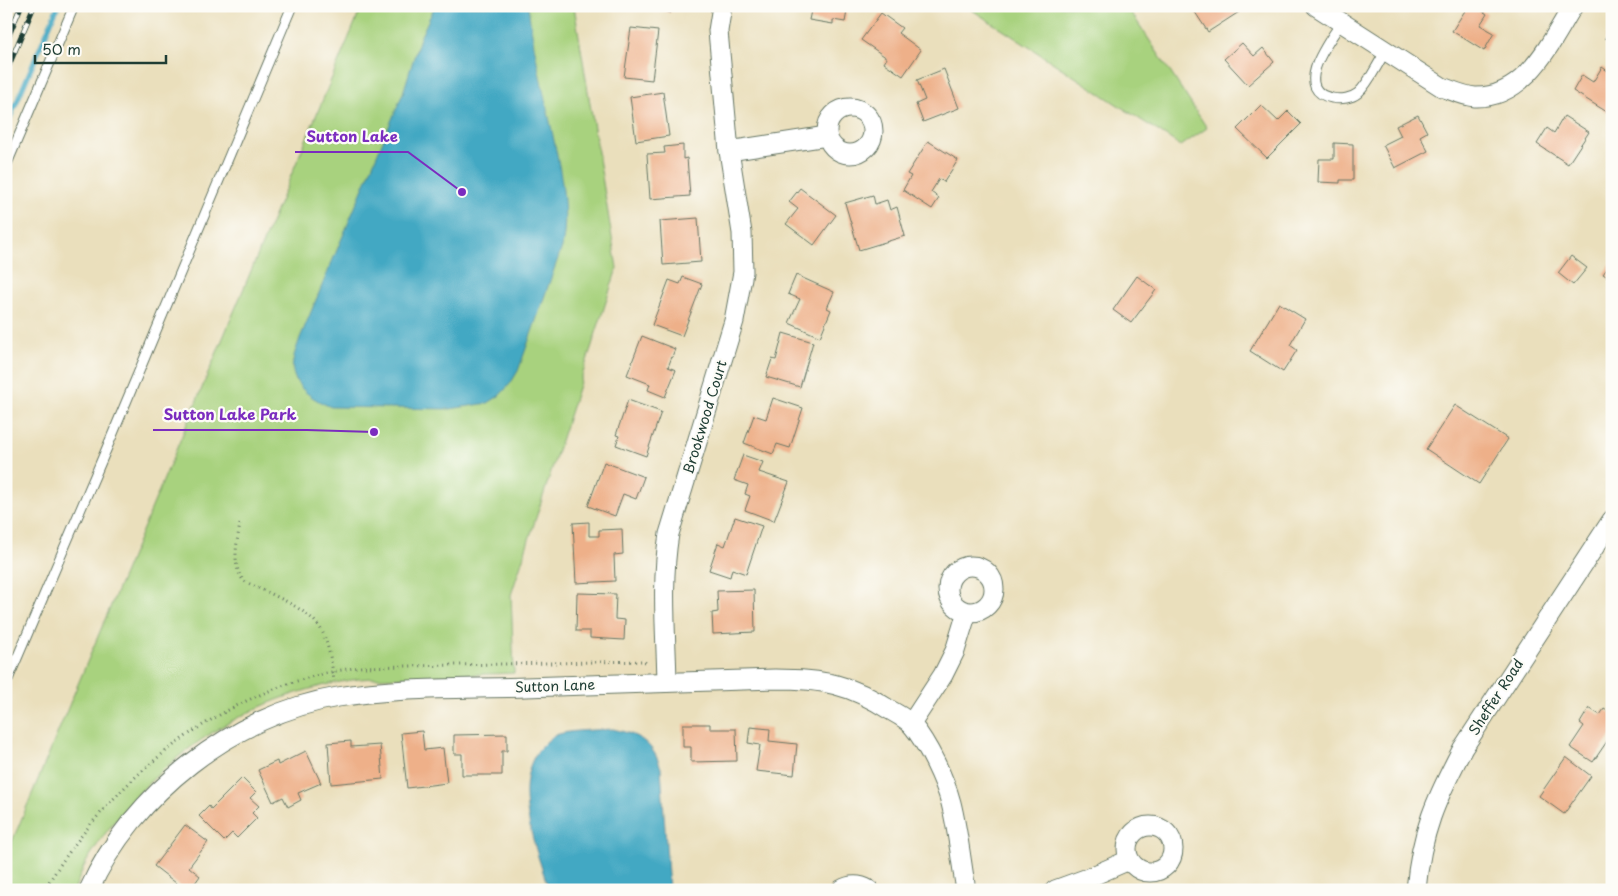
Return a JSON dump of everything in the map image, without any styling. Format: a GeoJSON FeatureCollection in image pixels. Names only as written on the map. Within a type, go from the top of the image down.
{"type":"FeatureCollection","features":[{"type":"Feature","properties":{"kind":"street","name":"Brookwood Court"},"geometry":{"type":"LineString","coordinates":[[667,682],[664,591],[669,534],[739,304],[743,272],[742,232],[729,152],[718,31],[722,6]]}},
{"type":"Feature","properties":{"kind":"street"},"geometry":{"type":"LineString","coordinates":[[1316,6],[1450,90],[1474,97],[1493,96],[1510,89],[1529,72],[1572,6]]}},
{"type":"Feature","properties":{"kind":"street"},"geometry":{"type":"LineString","coordinates":[[729,152],[827,136]]}},
{"type":"Feature","properties":{"kind":"street","name":"Sheffer Road"},"geometry":{"type":"LineString","coordinates":[[1416,890],[1418,862],[1426,828],[1448,775],[1468,740],[1612,520]]}},
{"type":"Feature","properties":{"kind":"street"},"geometry":{"type":"LineString","coordinates":[[912,724],[943,675],[955,651],[967,612]]}},
{"type":"Feature","properties":{"kind":"street","name":"Sutton Lane"},"geometry":{"type":"LineString","coordinates":[[88,890],[133,818],[162,788],[195,760],[226,740],[264,721],[301,706],[336,697],[408,691],[775,679],[817,680],[855,690],[872,698],[912,724],[939,770],[951,802],[966,890]]}},
{"type":"Feature","properties":{"kind":"street"},"geometry":{"type":"LineString","coordinates":[[1055,890],[1129,860]]}},
{"type":"Feature","properties":{"kind":"street"},"geometry":{"type":"LineString","coordinates":[[841,890],[847,886],[857,885],[869,890]]}},
{"type":"Feature","properties":{"kind":"lane"},"geometry":{"type":"LineString","coordinates":[[6,166],[74,6]]}},
{"type":"Feature","properties":{"kind":"lane"},"geometry":{"type":"LineString","coordinates":[[6,684],[292,6]]}},
{"type":"Feature","properties":{"kind":"lane"},"geometry":{"type":"LineString","coordinates":[[1341,22],[1316,64],[1315,85],[1321,93],[1331,98],[1340,99],[1349,98],[1357,93],[1386,51]]}},
{"type":"Feature","properties":{"kind":"path"},"geometry":{"type":"LineString","coordinates":[[240,524],[236,562],[240,576],[244,581],[306,614],[321,629],[333,671],[336,697]]}},
{"type":"Feature","properties":{"kind":"green space"},"geometry":{"type":"Polygon","coordinates":[[[362,6],[574,6],[617,268],[511,595],[514,673],[359,679],[317,687],[277,700],[239,717],[204,738],[170,763],[140,792],[112,824],[86,863],[74,890],[6,890],[6,856],[362,6]]]}},
{"type":"Feature","properties":{"kind":"green space"},"geometry":{"type":"Polygon","coordinates":[[[966,6],[1127,6],[1207,128],[1181,146],[966,6]]]}},
{"type":"Feature","properties":{"kind":"water"},"geometry":{"type":"Polygon","coordinates":[[[435,6],[528,6],[562,186],[565,217],[562,247],[518,371],[499,396],[488,403],[450,409],[331,407],[316,400],[298,384],[293,370],[294,355],[403,93],[420,38],[435,6]]]}},
{"type":"Feature","properties":{"kind":"water"},"geometry":{"type":"Polygon","coordinates":[[[613,729],[637,737],[649,745],[661,768],[669,890],[549,890],[528,817],[527,779],[532,762],[541,747],[557,735],[578,731],[613,729]]]}},
{"type":"Feature","properties":{"kind":"building"},"geometry":{"type":"Polygon","coordinates":[[[651,6],[672,6],[670,13],[651,6]]]}},
{"type":"Feature","properties":{"kind":"building"},"geometry":{"type":"Polygon","coordinates":[[[812,6],[848,6],[845,22],[833,20],[833,24],[809,20],[812,6]]]}},
{"type":"Feature","properties":{"kind":"building"},"geometry":{"type":"Polygon","coordinates":[[[1191,6],[1235,6],[1239,12],[1208,32],[1191,6]]]}},
{"type":"Feature","properties":{"kind":"building"},"geometry":{"type":"Polygon","coordinates":[[[1468,6],[1475,6],[1487,14],[1480,25],[1494,33],[1484,51],[1452,31],[1468,6]]]}},
{"type":"Feature","properties":{"kind":"building"},"geometry":{"type":"Polygon","coordinates":[[[881,13],[902,28],[898,33],[921,50],[903,76],[884,63],[887,58],[861,40],[881,13]]]}},
{"type":"Feature","properties":{"kind":"building"},"geometry":{"type":"Polygon","coordinates":[[[631,28],[658,31],[652,80],[624,77],[631,28]]]}},
{"type":"Feature","properties":{"kind":"building"},"geometry":{"type":"Polygon","coordinates":[[[1612,28],[1612,43],[1605,38],[1612,28]]]}},
{"type":"Feature","properties":{"kind":"building"},"geometry":{"type":"Polygon","coordinates":[[[1242,43],[1254,56],[1263,48],[1274,62],[1248,85],[1224,59],[1242,43]]]}},
{"type":"Feature","properties":{"kind":"building"},"geometry":{"type":"Polygon","coordinates":[[[1602,67],[1612,74],[1612,105],[1607,112],[1573,91],[1582,75],[1593,82],[1602,67]]]}},
{"type":"Feature","properties":{"kind":"building"},"geometry":{"type":"Polygon","coordinates":[[[944,69],[959,108],[923,122],[916,104],[925,100],[917,80],[944,69]]]}},
{"type":"Feature","properties":{"kind":"building"},"geometry":{"type":"Polygon","coordinates":[[[663,92],[669,136],[636,141],[630,97],[663,92]]]}},
{"type":"Feature","properties":{"kind":"building"},"geometry":{"type":"Polygon","coordinates":[[[1261,105],[1278,121],[1288,111],[1301,124],[1267,158],[1237,129],[1261,105]]]}},
{"type":"Feature","properties":{"kind":"building"},"geometry":{"type":"Polygon","coordinates":[[[1418,115],[1427,132],[1420,136],[1428,151],[1395,168],[1383,145],[1401,136],[1396,126],[1418,115]]]}},
{"type":"Feature","properties":{"kind":"building"},"geometry":{"type":"Polygon","coordinates":[[[1564,116],[1589,132],[1568,164],[1537,144],[1547,128],[1554,133],[1564,116]]]}},
{"type":"Feature","properties":{"kind":"building"},"geometry":{"type":"Polygon","coordinates":[[[928,141],[958,160],[944,182],[939,179],[931,192],[939,198],[932,209],[903,190],[911,176],[907,174],[928,141]]]}},
{"type":"Feature","properties":{"kind":"building"},"geometry":{"type":"Polygon","coordinates":[[[1334,143],[1353,144],[1353,180],[1340,180],[1340,183],[1318,182],[1319,159],[1334,159],[1334,143]]]}},
{"type":"Feature","properties":{"kind":"building"},"geometry":{"type":"Polygon","coordinates":[[[683,145],[683,159],[687,158],[690,196],[650,199],[647,154],[665,153],[664,147],[683,145]]]}},
{"type":"Feature","properties":{"kind":"building"},"geometry":{"type":"Polygon","coordinates":[[[800,188],[836,215],[814,245],[786,224],[798,209],[789,202],[800,188]]]}},
{"type":"Feature","properties":{"kind":"building"},"geometry":{"type":"Polygon","coordinates":[[[873,195],[875,204],[887,200],[890,210],[897,207],[905,236],[859,250],[845,203],[873,195]]]}},
{"type":"Feature","properties":{"kind":"building"},"geometry":{"type":"Polygon","coordinates":[[[698,218],[701,262],[663,265],[660,221],[698,218]]]}},
{"type":"Feature","properties":{"kind":"building"},"geometry":{"type":"Polygon","coordinates":[[[1571,256],[1587,268],[1573,285],[1558,273],[1571,256]]]}},
{"type":"Feature","properties":{"kind":"building"},"geometry":{"type":"Polygon","coordinates":[[[1612,262],[1612,280],[1603,274],[1612,262]]]}},
{"type":"Feature","properties":{"kind":"building"},"geometry":{"type":"Polygon","coordinates":[[[796,275],[834,292],[827,308],[831,310],[820,337],[789,323],[800,299],[788,294],[796,275]]]}},
{"type":"Feature","properties":{"kind":"building"},"geometry":{"type":"Polygon","coordinates":[[[1137,276],[1156,290],[1131,323],[1113,310],[1137,276]]]}},
{"type":"Feature","properties":{"kind":"building"},"geometry":{"type":"Polygon","coordinates":[[[683,277],[702,284],[682,336],[652,325],[669,280],[680,284],[683,277]]]}},
{"type":"Feature","properties":{"kind":"building"},"geometry":{"type":"Polygon","coordinates":[[[1279,303],[1305,319],[1290,345],[1297,350],[1283,372],[1250,351],[1279,303]]]}},
{"type":"Feature","properties":{"kind":"building"},"geometry":{"type":"Polygon","coordinates":[[[783,333],[813,342],[800,387],[766,377],[772,359],[776,360],[783,333]]]}},
{"type":"Feature","properties":{"kind":"building"},"geometry":{"type":"Polygon","coordinates":[[[642,336],[675,349],[668,367],[676,370],[665,397],[648,390],[650,384],[627,375],[642,336]]]}},
{"type":"Feature","properties":{"kind":"building"},"geometry":{"type":"Polygon","coordinates":[[[773,398],[803,408],[790,448],[777,444],[773,454],[744,443],[754,415],[766,419],[773,398]]]}},
{"type":"Feature","properties":{"kind":"building"},"geometry":{"type":"Polygon","coordinates":[[[628,400],[661,412],[646,456],[616,445],[619,436],[616,435],[628,400]]]}},
{"type":"Feature","properties":{"kind":"building"},"geometry":{"type":"Polygon","coordinates":[[[1455,405],[1508,439],[1479,484],[1426,449],[1455,405]]]}},
{"type":"Feature","properties":{"kind":"building"},"geometry":{"type":"Polygon","coordinates":[[[743,455],[763,462],[759,472],[789,482],[774,521],[745,510],[750,496],[745,494],[748,485],[734,480],[743,455]]]}},
{"type":"Feature","properties":{"kind":"building"},"geometry":{"type":"Polygon","coordinates":[[[604,462],[644,477],[636,499],[623,494],[615,516],[588,506],[604,462]]]}},
{"type":"Feature","properties":{"kind":"building"},"geometry":{"type":"Polygon","coordinates":[[[735,517],[762,526],[746,574],[732,569],[730,577],[709,570],[718,543],[725,546],[735,517]]]}},
{"type":"Feature","properties":{"kind":"building"},"geometry":{"type":"Polygon","coordinates":[[[589,522],[589,536],[599,536],[599,530],[622,529],[623,554],[614,555],[615,581],[576,583],[573,523],[589,522]]]}},
{"type":"Feature","properties":{"kind":"building"},"geometry":{"type":"Polygon","coordinates":[[[754,590],[755,632],[713,634],[712,613],[718,612],[717,591],[754,590]]]}},
{"type":"Feature","properties":{"kind":"building"},"geometry":{"type":"Polygon","coordinates":[[[577,593],[616,594],[615,619],[625,620],[624,640],[590,638],[590,631],[576,631],[577,593]]]}},
{"type":"Feature","properties":{"kind":"building"},"geometry":{"type":"Polygon","coordinates":[[[1589,708],[1600,715],[1604,709],[1612,714],[1612,734],[1593,762],[1570,747],[1584,726],[1580,723],[1589,708]]]}},
{"type":"Feature","properties":{"kind":"building"},"geometry":{"type":"Polygon","coordinates":[[[683,724],[710,724],[710,729],[736,729],[737,761],[691,762],[691,747],[683,747],[683,724]]]}},
{"type":"Feature","properties":{"kind":"building"},"geometry":{"type":"Polygon","coordinates":[[[750,727],[770,729],[769,741],[797,744],[794,775],[756,771],[760,745],[748,743],[750,727]]]}},
{"type":"Feature","properties":{"kind":"building"},"geometry":{"type":"Polygon","coordinates":[[[422,731],[424,750],[443,748],[447,783],[407,788],[401,733],[422,731]]]}},
{"type":"Feature","properties":{"kind":"building"},"geometry":{"type":"Polygon","coordinates":[[[507,734],[507,751],[502,751],[502,775],[462,775],[462,754],[454,754],[454,735],[507,734]]]}},
{"type":"Feature","properties":{"kind":"building"},"geometry":{"type":"Polygon","coordinates":[[[351,741],[351,747],[380,745],[383,779],[331,784],[328,743],[351,741]]]}},
{"type":"Feature","properties":{"kind":"building"},"geometry":{"type":"Polygon","coordinates":[[[306,751],[321,783],[298,793],[301,800],[288,807],[283,797],[273,802],[258,770],[277,761],[278,765],[306,751]]]}},
{"type":"Feature","properties":{"kind":"building"},"geometry":{"type":"Polygon","coordinates":[[[1566,757],[1591,776],[1564,814],[1539,796],[1566,757]]]}},
{"type":"Feature","properties":{"kind":"building"},"geometry":{"type":"Polygon","coordinates":[[[242,778],[256,792],[250,798],[259,806],[252,813],[257,818],[237,838],[232,833],[224,841],[199,816],[209,806],[211,809],[242,778]]]}},
{"type":"Feature","properties":{"kind":"building"},"geometry":{"type":"Polygon","coordinates":[[[185,825],[208,842],[189,867],[200,876],[190,890],[185,890],[154,866],[185,825]]]}},
{"type":"Feature","properties":{"kind":"waterway"},"geometry":{"type":"LineString","coordinates":[[6,127],[58,6]]}},
{"type":"Feature","properties":{"kind":"railway"},"geometry":{"type":"LineString","coordinates":[[6,12],[8,6]]}},
{"type":"Feature","properties":{"kind":"railway"},"geometry":{"type":"LineString","coordinates":[[6,42],[21,6]]}},
{"type":"Feature","properties":{"kind":"railway"},"geometry":{"type":"LineString","coordinates":[[6,72],[34,6]]}},
{"type":"Feature","properties":{"kind":"place","name":"Sutton Lake"},"geometry":{"type":"Point","coordinates":[462,192]}},
{"type":"Feature","properties":{"kind":"place","name":"Sutton Lake Park"},"geometry":{"type":"Point","coordinates":[374,432]}}]}
